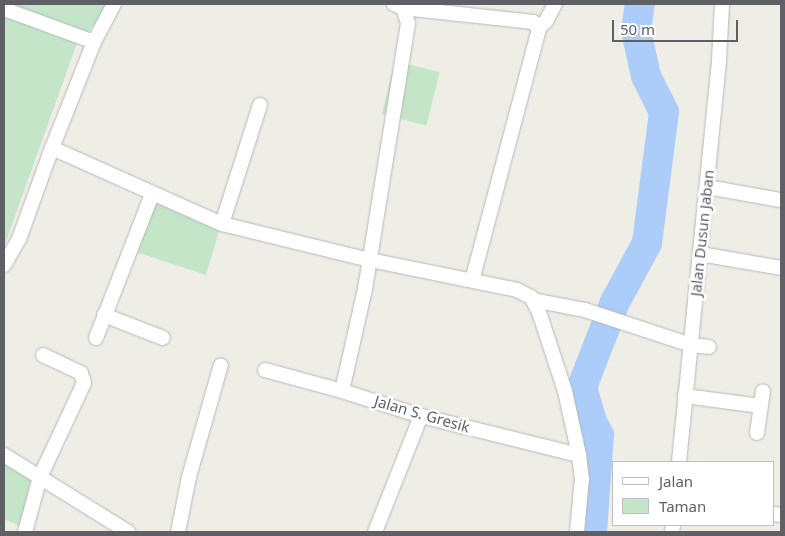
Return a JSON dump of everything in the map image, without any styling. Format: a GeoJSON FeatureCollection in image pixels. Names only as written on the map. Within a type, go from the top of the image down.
{"type":"FeatureCollection","features":[{"type":"Feature","properties":{"kind":"street"},"geometry":{"type":"LineString","coordinates":[[4,265],[19,239],[52,148],[94,42],[114,4]]}},
{"type":"Feature","properties":{"kind":"street"},"geometry":{"type":"LineString","coordinates":[[472,280],[538,28],[546,21],[555,4]]}},
{"type":"Feature","properties":{"kind":"street","name":"Jalan Dusun Jaban"},"geometry":{"type":"LineString","coordinates":[[679,461],[689,396],[700,254],[719,60],[722,4]]}},
{"type":"Feature","properties":{"kind":"street"},"geometry":{"type":"LineString","coordinates":[[399,6],[533,22],[538,28]]}},
{"type":"Feature","properties":{"kind":"street"},"geometry":{"type":"LineString","coordinates":[[342,391],[370,260],[408,23],[399,6]]}},
{"type":"Feature","properties":{"kind":"street"},"geometry":{"type":"LineString","coordinates":[[4,9],[94,42]]}},
{"type":"Feature","properties":{"kind":"street"},"geometry":{"type":"LineString","coordinates":[[222,224],[260,105]]}},
{"type":"Feature","properties":{"kind":"street"},"geometry":{"type":"LineString","coordinates":[[52,148],[222,224],[370,260],[517,290],[533,300],[585,310],[692,345],[709,347]]}},
{"type":"Feature","properties":{"kind":"street"},"geometry":{"type":"LineString","coordinates":[[706,187],[781,200]]}},
{"type":"Feature","properties":{"kind":"street"},"geometry":{"type":"LineString","coordinates":[[96,338],[152,194]]}},
{"type":"Feature","properties":{"kind":"street"},"geometry":{"type":"LineString","coordinates":[[700,254],[781,268]]}},
{"type":"Feature","properties":{"kind":"street"},"geometry":{"type":"LineString","coordinates":[[533,300],[539,312],[565,391],[579,455],[582,478],[577,532]]}},
{"type":"Feature","properties":{"kind":"street"},"geometry":{"type":"LineString","coordinates":[[104,315],[164,338]]}},
{"type":"Feature","properties":{"kind":"street"},"geometry":{"type":"LineString","coordinates":[[25,532],[40,477],[84,383],[81,373],[43,355]]}},
{"type":"Feature","properties":{"kind":"street"},"geometry":{"type":"LineString","coordinates":[[178,532],[189,477],[221,365]]}},
{"type":"Feature","properties":{"kind":"street","name":"Jalan S. Gresik"},"geometry":{"type":"LineString","coordinates":[[265,370],[342,391],[421,416],[579,455]]}},
{"type":"Feature","properties":{"kind":"street"},"geometry":{"type":"LineString","coordinates":[[757,433],[763,391]]}},
{"type":"Feature","properties":{"kind":"street"},"geometry":{"type":"LineString","coordinates":[[689,396],[760,406]]}},
{"type":"Feature","properties":{"kind":"street"},"geometry":{"type":"LineString","coordinates":[[375,532],[421,416]]}},
{"type":"Feature","properties":{"kind":"street"},"geometry":{"type":"LineString","coordinates":[[4,455],[128,532]]}},
{"type":"Feature","properties":{"kind":"green space"},"geometry":{"type":"Polygon","coordinates":[[[4,4],[111,4],[76,46],[4,247],[4,4]]]}},
{"type":"Feature","properties":{"kind":"green space"},"geometry":{"type":"Polygon","coordinates":[[[395,61],[440,72],[426,125],[382,114],[395,61]]]}},
{"type":"Feature","properties":{"kind":"green space"},"geometry":{"type":"Polygon","coordinates":[[[153,198],[220,228],[206,275],[136,252],[153,198]]]}},
{"type":"Feature","properties":{"kind":"green space"},"geometry":{"type":"Polygon","coordinates":[[[4,460],[32,471],[22,527],[4,519],[4,460]]]}},
{"type":"Feature","properties":{"kind":"waterway"},"geometry":{"type":"LineString","coordinates":[[592,532],[599,435],[592,422],[582,387],[615,302],[647,243],[664,112],[646,76],[636,31],[640,4]]}}]}
